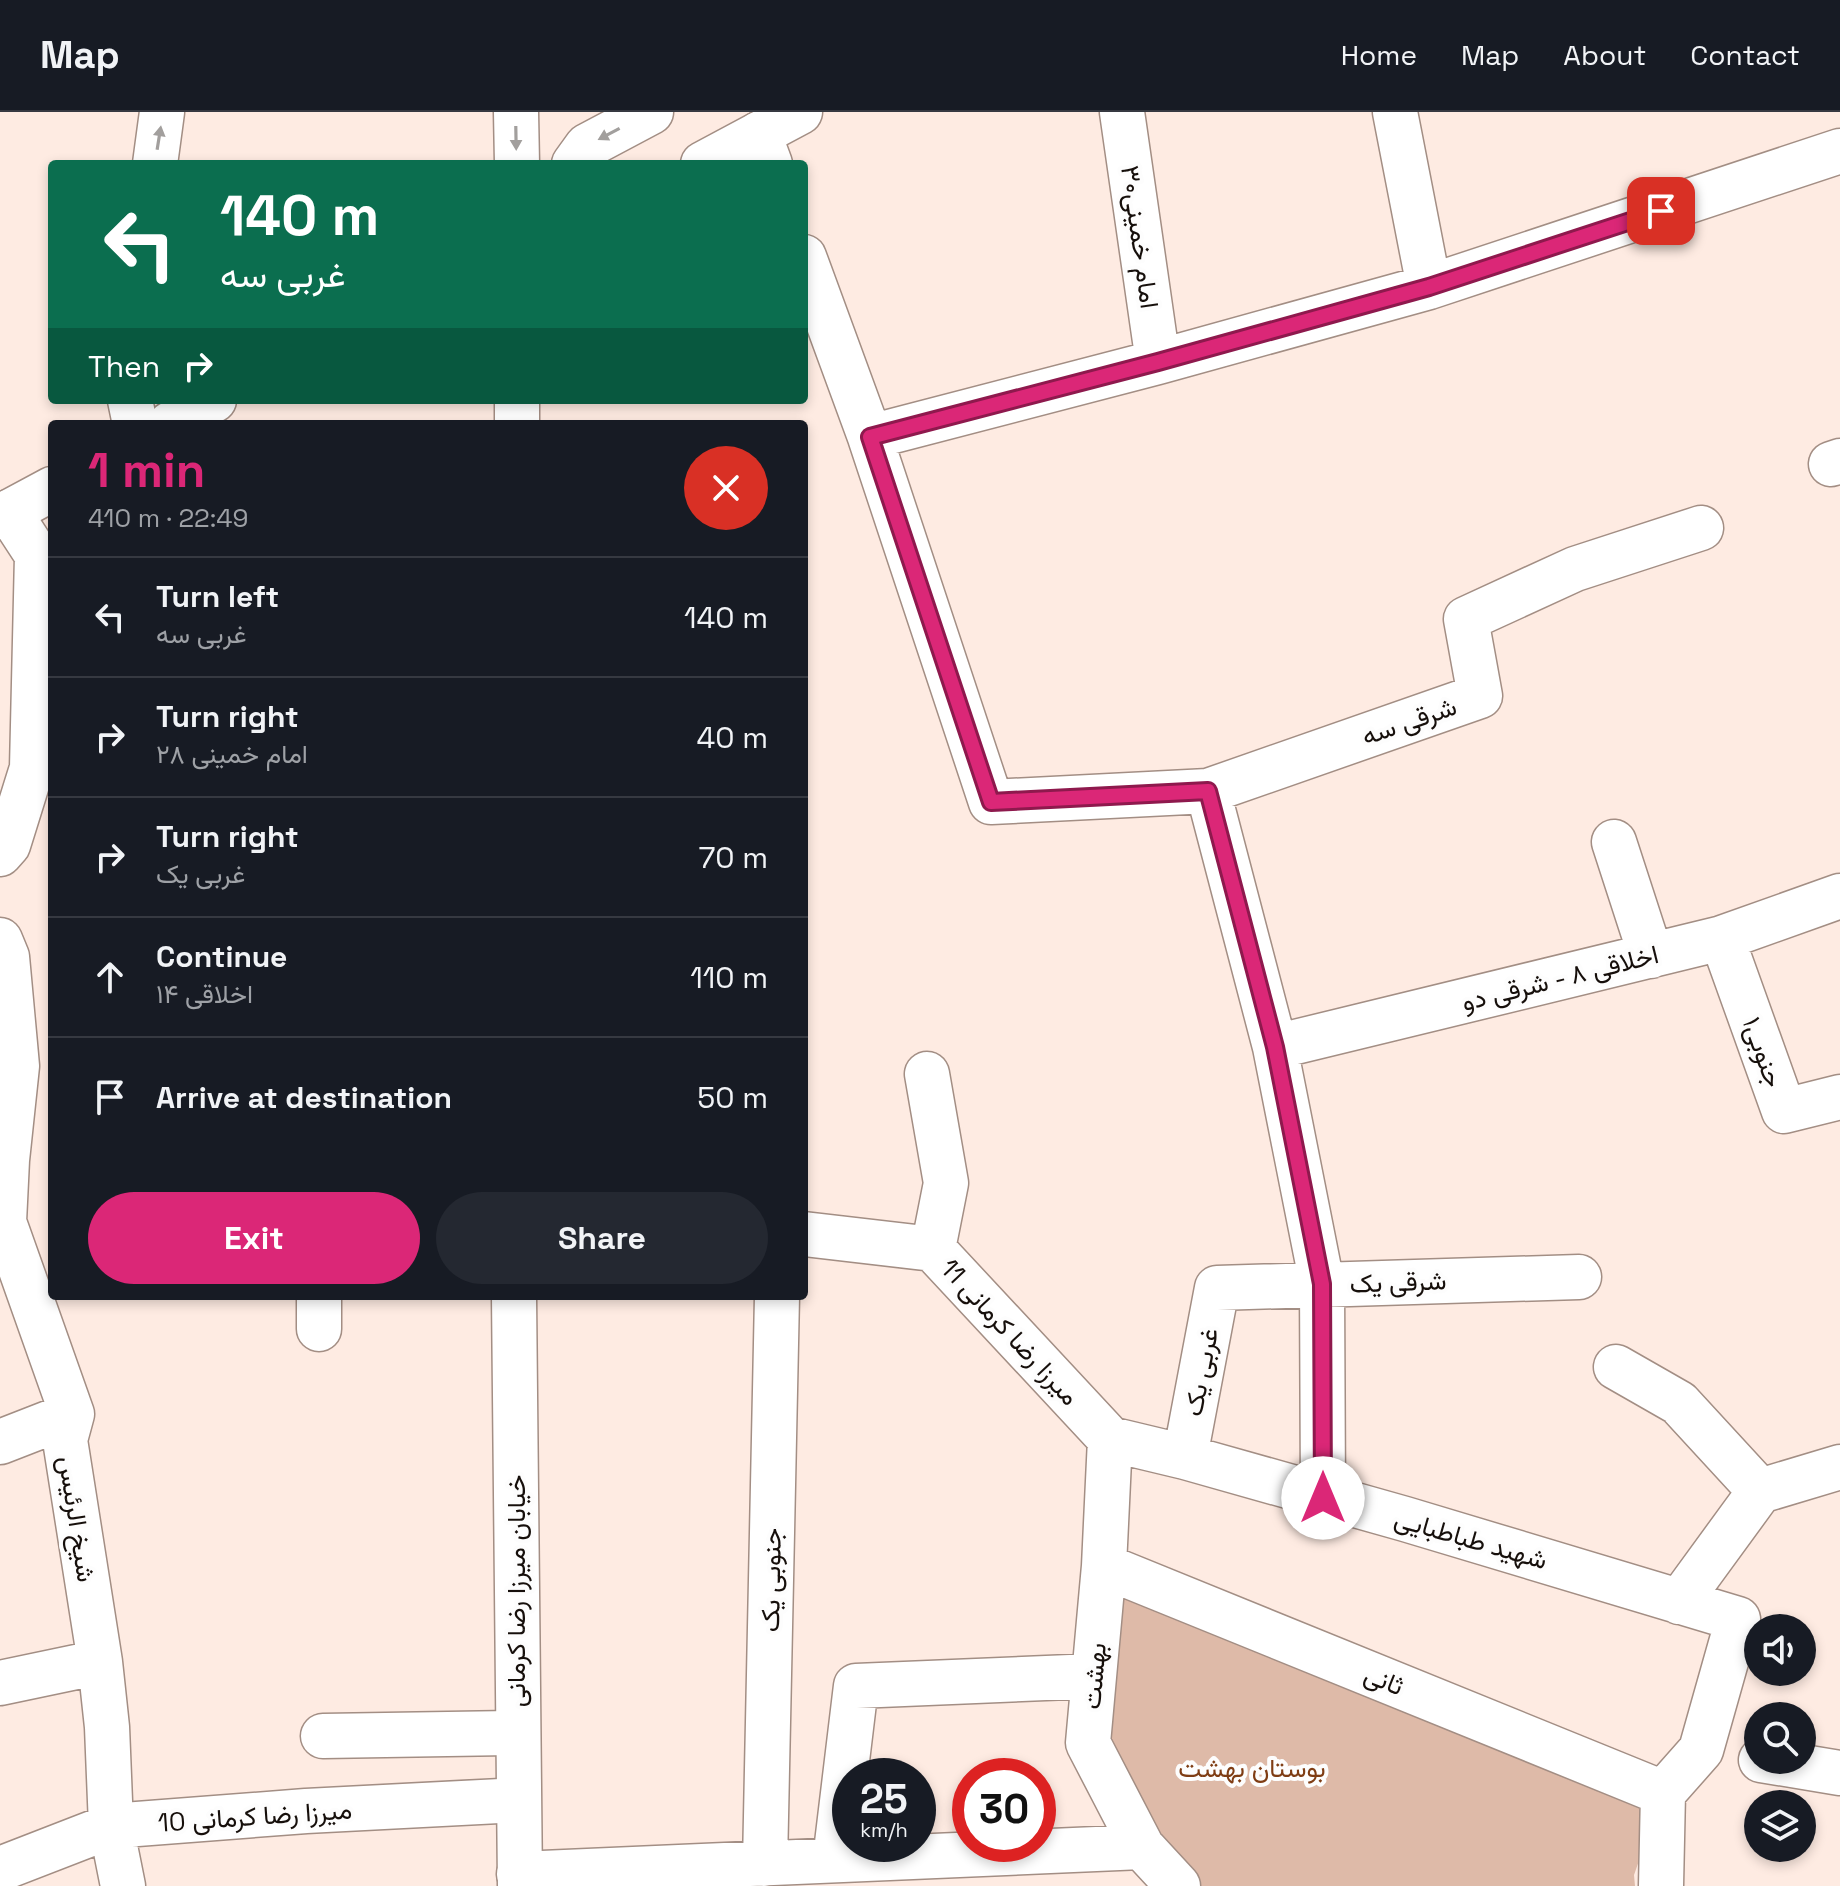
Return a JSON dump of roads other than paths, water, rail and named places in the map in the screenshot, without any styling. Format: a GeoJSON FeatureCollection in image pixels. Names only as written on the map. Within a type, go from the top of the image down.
{"type":"FeatureCollection","features":[{"type":"Feature","properties":{"kind":"street"},"geometry":{"type":"LineString","coordinates":[[156,160],[162,112]]}},
{"type":"Feature","properties":{"kind":"street"},"geometry":{"type":"LineString","coordinates":[[516,112],[517,160]]}},
{"type":"Feature","properties":{"kind":"street"},"geometry":{"type":"LineString","coordinates":[[577,160],[587,146],[651,112]]}},
{"type":"Feature","properties":{"kind":"street"},"geometry":{"type":"LineString","coordinates":[[719,160],[764,149],[800,112]]}},
{"type":"Feature","properties":{"kind":"street","name":"امام خمینی۳۰"},"geometry":{"type":"LineString","coordinates":[[1122,112],[1158,362]]}},
{"type":"Feature","properties":{"kind":"street"},"geometry":{"type":"LineString","coordinates":[[1395,112],[1429,287]]}},
{"type":"Feature","properties":{"kind":"street"},"geometry":{"type":"LineString","coordinates":[[870,437],[1429,287],[1840,151]]}},
{"type":"Feature","properties":{"kind":"street"},"geometry":{"type":"LineString","coordinates":[[808,268],[870,437],[991,802],[1208,791],[1275,1047],[1322,1284],[1323,1498]]}},
{"type":"Feature","properties":{"kind":"street"},"geometry":{"type":"LineString","coordinates":[[177,420],[207,404]]}},
{"type":"Feature","properties":{"kind":"street"},"geometry":{"type":"LineString","coordinates":[[0,854],[8,845],[28,768],[45,556],[5,515],[48,491]]}},
{"type":"Feature","properties":{"kind":"street","name":"شرقی سه"},"geometry":{"type":"LineString","coordinates":[[1208,791],[1480,696],[1466,619],[1575,569],[1701,528]]}},
{"type":"Feature","properties":{"kind":"street"},"geometry":{"type":"LineString","coordinates":[[1614,842],[1651,956]]}},
{"type":"Feature","properties":{"kind":"street","name":"اخلاقی ۸ - شرقی دو"},"geometry":{"type":"LineString","coordinates":[[1275,1047],[1722,938],[1840,896]]}},
{"type":"Feature","properties":{"kind":"street","name":"جنوبی۱"},"geometry":{"type":"LineString","coordinates":[[1722,938],[1784,1111],[1840,1097]]}},
{"type":"Feature","properties":{"kind":"street"},"geometry":{"type":"LineString","coordinates":[[2,953],[17,1066],[2,1222]]}},
{"type":"Feature","properties":{"kind":"street"},"geometry":{"type":"LineString","coordinates":[[927,1074],[946,1183],[933,1249]]}},
{"type":"Feature","properties":{"kind":"street","name":"شیخ الرئیس"},"geometry":{"type":"LineString","coordinates":[[2,1222],[72,1414],[65,1440],[100,1662],[107,1727],[111,1826],[123,1886]]}},
{"type":"Feature","properties":{"kind":"street","name":"میرزا رضا کرمانی 11"},"geometry":{"type":"LineString","coordinates":[[808,1234],[933,1249],[1110,1439]]}},
{"type":"Feature","properties":{"kind":"street","name":"شرقی یک"},"geometry":{"type":"LineString","coordinates":[[1217,1288],[1579,1277]]}},
{"type":"Feature","properties":{"kind":"street","name":"غربی یک"},"geometry":{"type":"LineString","coordinates":[[1185,1457],[1217,1288]]}},
{"type":"Feature","properties":{"kind":"street","name":"خیابان میرزا رضا کرمانی"},"geometry":{"type":"LineString","coordinates":[[514,1300],[520,1880]]}},
{"type":"Feature","properties":{"kind":"street","name":"جنوبی یک"},"geometry":{"type":"LineString","coordinates":[[765,1864],[777,1300]]}},
{"type":"Feature","properties":{"kind":"street"},"geometry":{"type":"LineString","coordinates":[[1616,1367],[1679,1403],[1760,1491]]}},
{"type":"Feature","properties":{"kind":"street"},"geometry":{"type":"LineString","coordinates":[[0,1442],[72,1414]]}},
{"type":"Feature","properties":{"kind":"street","name":"شهید طباطبایی"},"geometry":{"type":"LineString","coordinates":[[1110,1439],[1405,1519],[1738,1619],[1701,1750]]}},
{"type":"Feature","properties":{"kind":"street","name":"بهشت"},"geometry":{"type":"LineString","coordinates":[[1110,1439],[1104,1566],[1088,1743],[1142,1847],[1178,1886]]}},
{"type":"Feature","properties":{"kind":"street"},"geometry":{"type":"LineString","coordinates":[[1679,1602],[1760,1491],[1840,1467]]}},
{"type":"Feature","properties":{"kind":"street","name":"ثانی"},"geometry":{"type":"LineString","coordinates":[[1104,1566],[1663,1793]]}},
{"type":"Feature","properties":{"kind":"street"},"geometry":{"type":"LineString","coordinates":[[0,1683],[100,1662]]}},
{"type":"Feature","properties":{"kind":"street"},"geometry":{"type":"LineString","coordinates":[[847,1758],[856,1686],[1094,1676]]}},
{"type":"Feature","properties":{"kind":"street"},"geometry":{"type":"LineString","coordinates":[[323,1736],[517,1733]]}},
{"type":"Feature","properties":{"kind":"street"},"geometry":{"type":"LineString","coordinates":[[1661,1886],[1663,1793],[1701,1750],[1744,1757]]}},
{"type":"Feature","properties":{"kind":"street"},"geometry":{"type":"LineString","coordinates":[[1816,1769],[1840,1773]]}},
{"type":"Feature","properties":{"kind":"street","name":"میرزا رضا کرمانی 10"},"geometry":{"type":"LineString","coordinates":[[0,1869],[111,1826],[306,1811],[518,1800]]}},
{"type":"Feature","properties":{"kind":"street"},"geometry":{"type":"LineString","coordinates":[[864,1862],[979,1870],[1142,1847]]}},
{"type":"Feature","properties":{"kind":"street"},"geometry":{"type":"LineString","coordinates":[[520,1880],[832,1860]]}},
{"type":"Feature","properties":{"kind":"park label","name":"بوستان بهشت"},"geometry":{"type":"Point","coordinates":[1252,1768]}}]}
